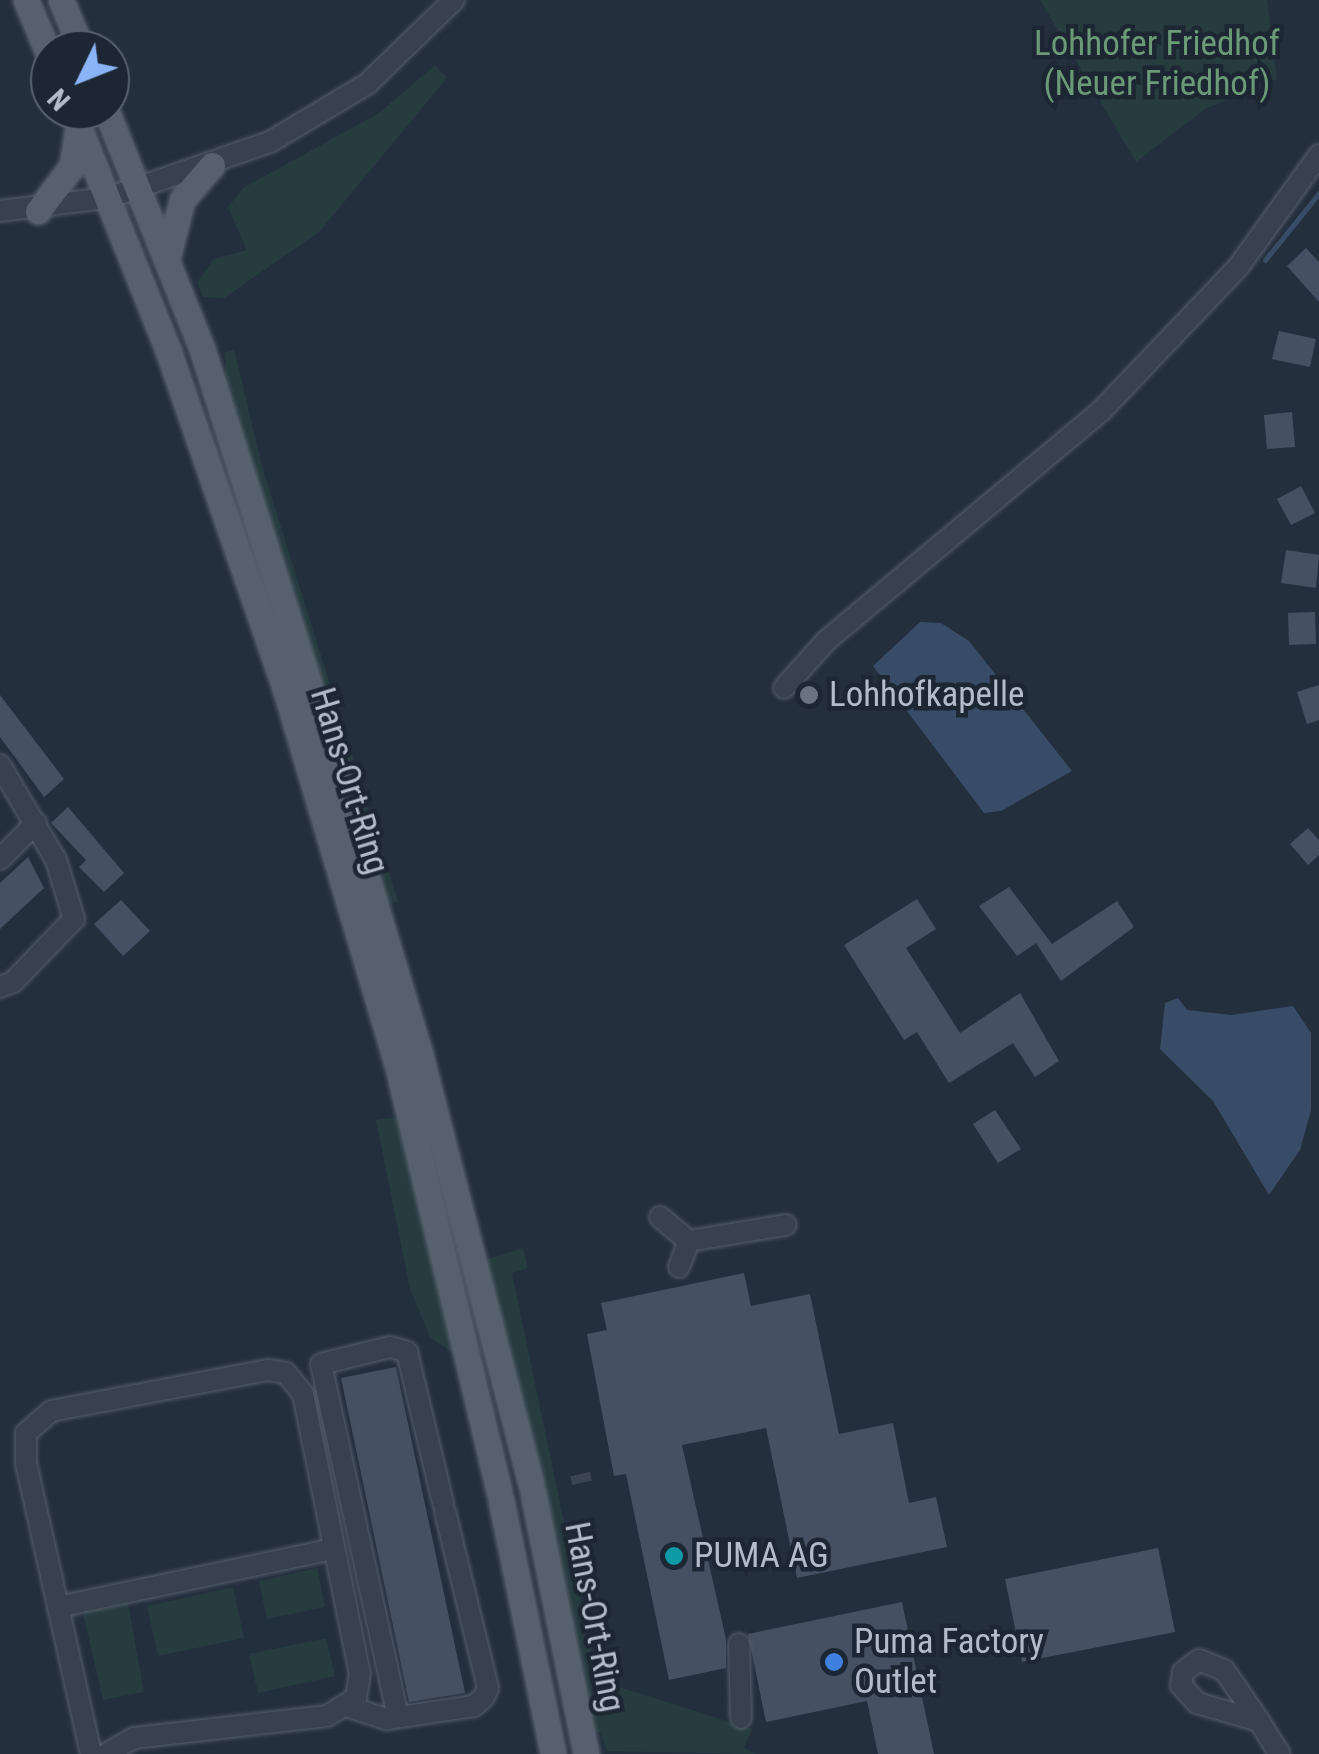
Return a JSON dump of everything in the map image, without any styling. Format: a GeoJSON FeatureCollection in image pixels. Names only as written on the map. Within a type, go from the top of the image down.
{"type":"FeatureCollection","features":[{"type":"Feature","properties":{"kind":"main road"},"geometry":{"type":"LineString","coordinates":[[26,0],[39,30]]}},
{"type":"Feature","properties":{"kind":"main road"},"geometry":{"type":"LineString","coordinates":[[60,0],[73,30]]}},
{"type":"Feature","properties":{"kind":"main road"},"geometry":{"type":"LineString","coordinates":[[38,211],[72,166],[75,130]]}},
{"type":"Feature","properties":{"kind":"main road","name":"Hans-Ort-Ring"},"geometry":{"type":"LineString","coordinates":[[81,130],[290,707],[397,1063],[500,1496],[551,1746]]}},
{"type":"Feature","properties":{"kind":"main road","name":"Hans-Ort-Ring"},"geometry":{"type":"LineString","coordinates":[[114,130],[167,259],[302,663],[414,1036],[532,1489],[584,1744]]}},
{"type":"Feature","properties":{"kind":"main road"},"geometry":{"type":"LineString","coordinates":[[167,259],[182,200],[212,164]]}},
{"type":"Feature","properties":{"kind":"street"},"geometry":{"type":"LineString","coordinates":[[0,211],[38,211],[108,198],[212,164],[327,112],[454,0]]}},
{"type":"Feature","properties":{"kind":"street"},"geometry":{"type":"LineString","coordinates":[[784,688],[826,641],[1103,409],[1239,266],[1319,155]]}},
{"type":"Feature","properties":{"kind":"street"},"geometry":{"type":"LineString","coordinates":[[0,765],[36,823],[68,888],[74,919],[14,982],[0,987]]}},
{"type":"Feature","properties":{"kind":"street"},"geometry":{"type":"LineString","coordinates":[[0,859],[36,823]]}},
{"type":"Feature","properties":{"kind":"street"},"geometry":{"type":"LineString","coordinates":[[660,1217],[689,1241],[786,1225]]}},
{"type":"Feature","properties":{"kind":"street"},"geometry":{"type":"LineString","coordinates":[[678,1267],[689,1241]]}},
{"type":"Feature","properties":{"kind":"street"},"geometry":{"type":"LineString","coordinates":[[349,1707],[365,1717],[398,1717],[474,1706],[488,1688],[407,1352],[390,1346],[321,1364],[398,1717]]}},
{"type":"Feature","properties":{"kind":"street"},"geometry":{"type":"LineString","coordinates":[[90,1754],[26,1463],[26,1434],[51,1411],[268,1370],[286,1373],[303,1394],[360,1673],[349,1707],[327,1716],[134,1738],[106,1754]]}},
{"type":"Feature","properties":{"kind":"street"},"geometry":{"type":"LineString","coordinates":[[58,1607],[333,1548]]}},
{"type":"Feature","properties":{"kind":"street"},"geometry":{"type":"LineString","coordinates":[[739,1644],[742,1718]]}},
{"type":"Feature","properties":{"kind":"street"},"geometry":{"type":"LineString","coordinates":[[1259,1721],[1280,1754]]}},
{"type":"Feature","properties":{"kind":"green space","name":"Lohhofer Friedhof (Neuer Friedhof)"},"geometry":{"type":"Polygon","coordinates":[[[1040,0],[1267,0],[1277,79],[1205,109],[1136,162],[1040,0]]]}},
{"type":"Feature","properties":{"kind":"green space"},"geometry":{"type":"Polygon","coordinates":[[[435,65],[447,78],[319,232],[224,298],[203,297],[197,282],[214,259],[247,250],[228,207],[243,188],[379,113],[435,65]]]}},
{"type":"Feature","properties":{"kind":"green space"},"geometry":{"type":"Polygon","coordinates":[[[234,349],[262,466],[398,902],[387,905],[228,397],[224,353],[234,349]]]}},
{"type":"Feature","properties":{"kind":"green space"},"geometry":{"type":"Polygon","coordinates":[[[399,1117],[459,1358],[430,1337],[410,1289],[376,1120],[399,1117]]]}},
{"type":"Feature","properties":{"kind":"green space"},"geometry":{"type":"Polygon","coordinates":[[[523,1248],[528,1268],[512,1273],[597,1680],[752,1729],[744,1748],[756,1754],[607,1751],[600,1732],[590,1731],[482,1261],[523,1248]]]}},
{"type":"Feature","properties":{"kind":"green space"},"geometry":{"type":"Polygon","coordinates":[[[317,1568],[325,1607],[267,1619],[259,1581],[317,1568]]]}},
{"type":"Feature","properties":{"kind":"green space"},"geometry":{"type":"Polygon","coordinates":[[[233,1587],[244,1638],[158,1656],[147,1606],[233,1587]]]}},
{"type":"Feature","properties":{"kind":"green space"},"geometry":{"type":"Polygon","coordinates":[[[128,1604],[144,1692],[103,1700],[83,1613],[128,1604]]]}},
{"type":"Feature","properties":{"kind":"green space"},"geometry":{"type":"Polygon","coordinates":[[[326,1638],[335,1676],[258,1693],[249,1654],[326,1638]]]}},
{"type":"Feature","properties":{"kind":"water"},"geometry":{"type":"Polygon","coordinates":[[[920,622],[941,623],[969,641],[1072,771],[1001,811],[984,813],[873,666],[920,622]]]}},
{"type":"Feature","properties":{"kind":"water"},"geometry":{"type":"Polygon","coordinates":[[[1178,998],[1187,1010],[1231,1015],[1293,1006],[1311,1033],[1311,1110],[1300,1150],[1269,1195],[1213,1101],[1160,1049],[1165,1003],[1178,998]]]}},
{"type":"Feature","properties":{"kind":"building"},"geometry":{"type":"Polygon","coordinates":[[[1306,248],[1319,262],[1319,302],[1287,266],[1306,248]]]}},
{"type":"Feature","properties":{"kind":"building"},"geometry":{"type":"Polygon","coordinates":[[[1279,331],[1316,339],[1310,367],[1272,359],[1279,331]]]}},
{"type":"Feature","properties":{"kind":"building"},"geometry":{"type":"Polygon","coordinates":[[[1292,412],[1295,447],[1267,449],[1264,415],[1292,412]]]}},
{"type":"Feature","properties":{"kind":"building"},"geometry":{"type":"Polygon","coordinates":[[[1301,486],[1315,513],[1291,525],[1277,499],[1301,486]]]}},
{"type":"Feature","properties":{"kind":"building"},"geometry":{"type":"Polygon","coordinates":[[[1286,550],[1319,555],[1316,588],[1281,583],[1286,550]]]}},
{"type":"Feature","properties":{"kind":"building"},"geometry":{"type":"Polygon","coordinates":[[[1315,612],[1316,644],[1289,645],[1288,613],[1315,612]]]}},
{"type":"Feature","properties":{"kind":"building"},"geometry":{"type":"Polygon","coordinates":[[[1319,685],[1319,720],[1307,724],[1297,692],[1319,685]]]}},
{"type":"Feature","properties":{"kind":"building"},"geometry":{"type":"Polygon","coordinates":[[[0,695],[64,779],[44,797],[0,737],[0,695]]]}},
{"type":"Feature","properties":{"kind":"building"},"geometry":{"type":"Polygon","coordinates":[[[68,807],[124,873],[104,892],[79,867],[86,860],[51,823],[68,807]]]}},
{"type":"Feature","properties":{"kind":"building"},"geometry":{"type":"Polygon","coordinates":[[[1308,828],[1319,840],[1319,855],[1308,865],[1290,844],[1308,828]]]}},
{"type":"Feature","properties":{"kind":"building"},"geometry":{"type":"Polygon","coordinates":[[[28,857],[44,888],[0,929],[0,883],[28,857]]]}},
{"type":"Feature","properties":{"kind":"building"},"geometry":{"type":"Polygon","coordinates":[[[1009,887],[1052,944],[1117,901],[1134,927],[1061,981],[1036,943],[1017,956],[979,906],[1009,887]]]}},
{"type":"Feature","properties":{"kind":"building"},"geometry":{"type":"Polygon","coordinates":[[[917,899],[936,929],[906,948],[960,1033],[1020,993],[1059,1061],[1035,1077],[1013,1043],[949,1083],[917,1032],[904,1040],[844,945],[917,899]]]}},
{"type":"Feature","properties":{"kind":"building"},"geometry":{"type":"Polygon","coordinates":[[[121,900],[150,931],[123,956],[94,924],[121,900]]]}},
{"type":"Feature","properties":{"kind":"building"},"geometry":{"type":"Polygon","coordinates":[[[995,1110],[1021,1149],[998,1163],[973,1124],[995,1110]]]}},
{"type":"Feature","properties":{"kind":"building","name":"PUMA AG"},"geometry":{"type":"Polygon","coordinates":[[[744,1273],[751,1306],[810,1294],[839,1434],[893,1423],[909,1503],[936,1497],[947,1547],[797,1578],[766,1428],[682,1445],[726,1639],[726,1668],[669,1680],[626,1474],[614,1476],[587,1334],[607,1330],[601,1303],[744,1273]]]}},
{"type":"Feature","properties":{"kind":"building"},"geometry":{"type":"Polygon","coordinates":[[[396,1367],[465,1693],[409,1702],[341,1378],[396,1367]]]}},
{"type":"Feature","properties":{"kind":"building"},"geometry":{"type":"Polygon","coordinates":[[[1158,1548],[1175,1632],[1022,1662],[1005,1579],[1158,1548]]]}},
{"type":"Feature","properties":{"kind":"building","name":"Puma Factory Outlet"},"geometry":{"type":"Polygon","coordinates":[[[902,1602],[934,1754],[878,1754],[867,1701],[766,1722],[748,1634],[902,1602]]]}},
{"type":"Feature","properties":{"kind":"waterway"},"geometry":{"type":"LineString","coordinates":[[1265,260],[1319,193]]}},
{"type":"Feature","properties":{"kind":"tunnel"},"geometry":{"type":"LineString","coordinates":[[580,1474],[582,1483]]}},
{"type":"Feature","properties":{"kind":"place","name":"Lohhofkapelle"},"geometry":{"type":"Point","coordinates":[809,695]}},
{"type":"Feature","properties":{"kind":"place","name":"PUMA AG"},"geometry":{"type":"Point","coordinates":[674,1556]}},
{"type":"Feature","properties":{"kind":"place","name":"Puma Factory Outlet"},"geometry":{"type":"Point","coordinates":[834,1662]}}]}
